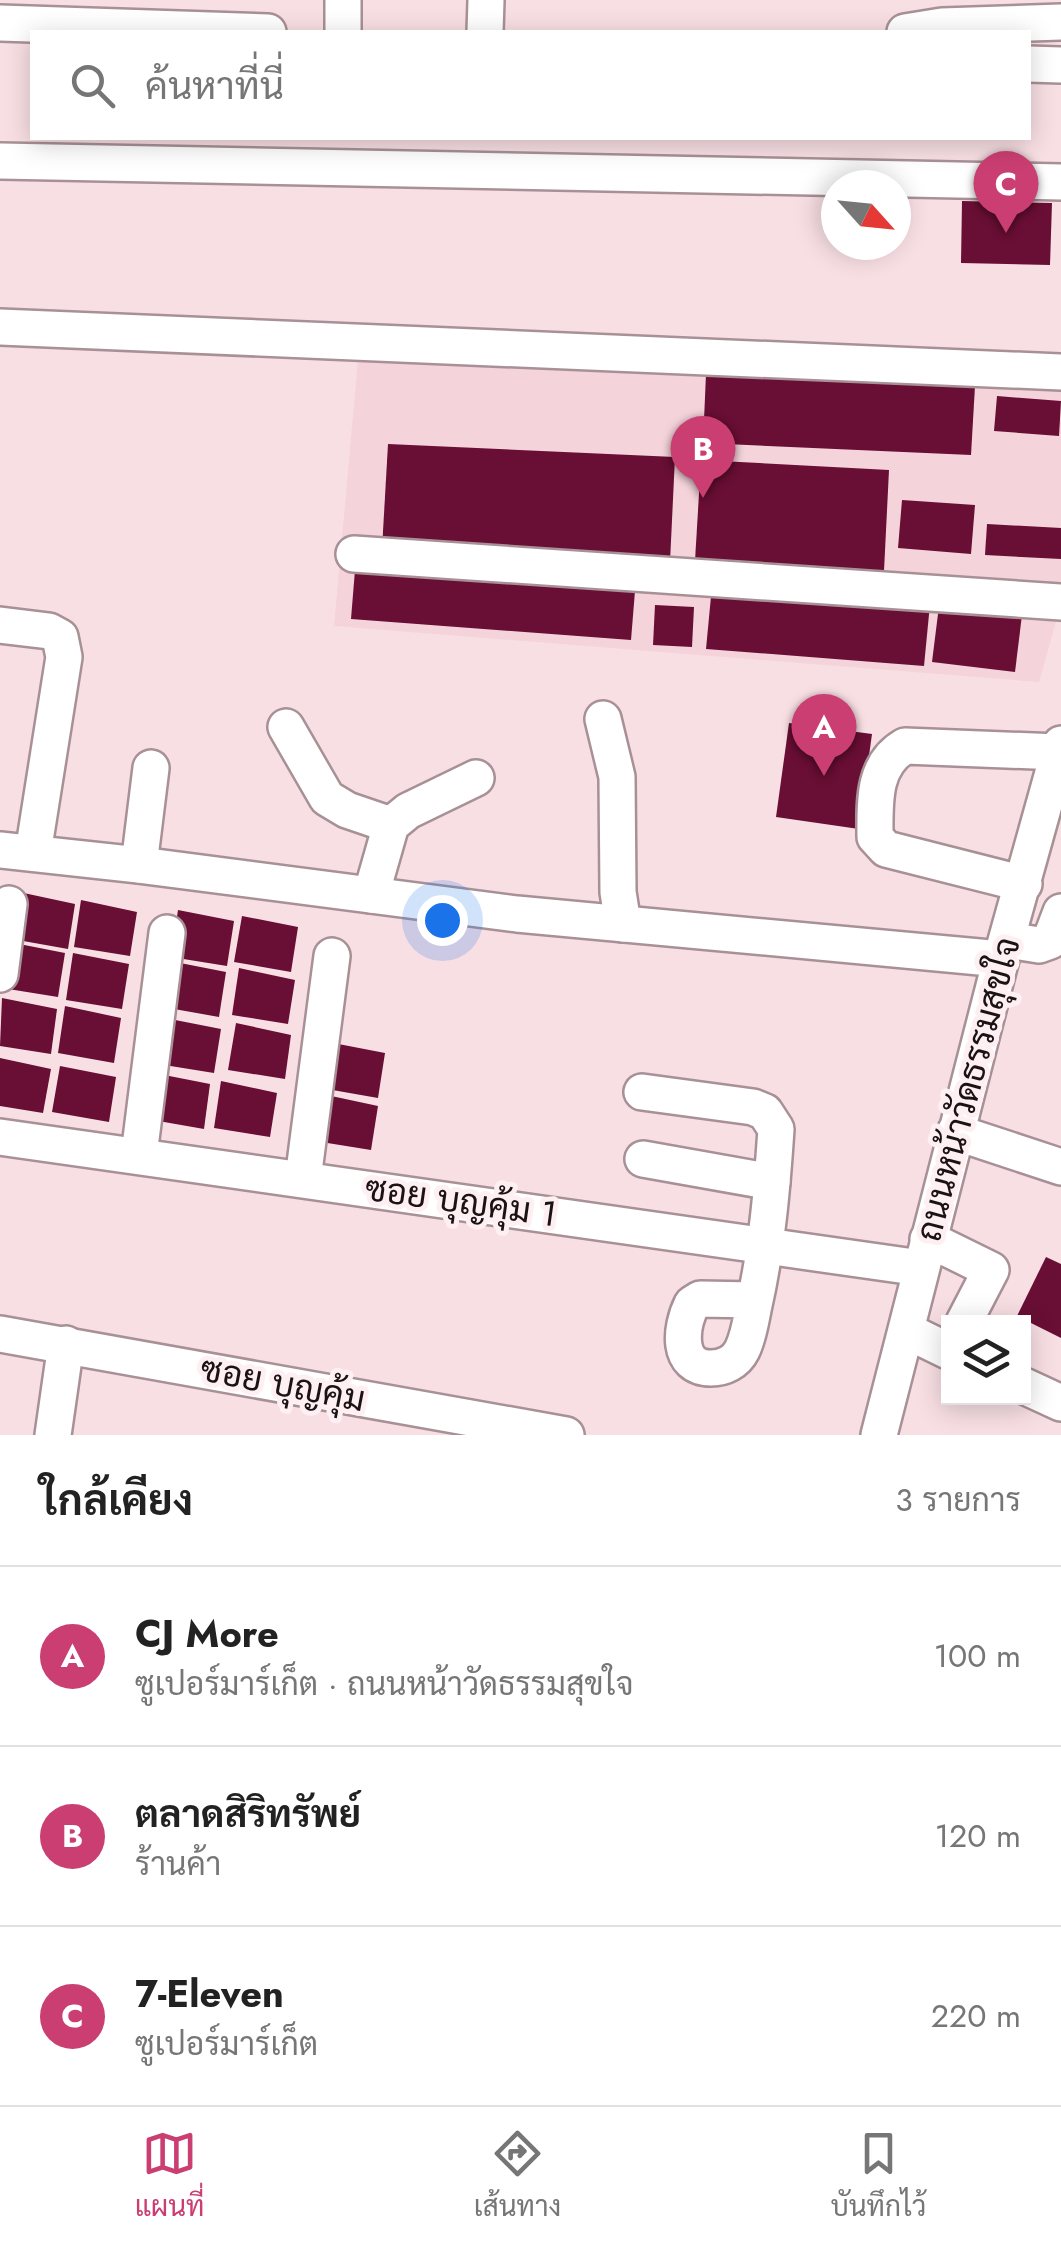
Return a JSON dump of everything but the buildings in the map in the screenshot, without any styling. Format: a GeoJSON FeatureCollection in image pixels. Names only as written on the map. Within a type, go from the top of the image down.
{"type":"FeatureCollection","features":[{"type":"Feature","properties":{"kind":"street"},"geometry":{"type":"LineString","coordinates":[[343,30],[344,0]]}},
{"type":"Feature","properties":{"kind":"street"},"geometry":{"type":"LineString","coordinates":[[485,30],[486,0]]}},
{"type":"Feature","properties":{"kind":"street"},"geometry":{"type":"LineString","coordinates":[[0,23],[65,12],[198,15],[260,30]]}},
{"type":"Feature","properties":{"kind":"street"},"geometry":{"type":"LineString","coordinates":[[917,30],[1008,19],[1061,22]]}},
{"type":"Feature","properties":{"kind":"street"},"geometry":{"type":"LineString","coordinates":[[1031,64],[1061,65]]}},
{"type":"Feature","properties":{"kind":"street"},"geometry":{"type":"LineString","coordinates":[[0,160],[1061,182]]}},
{"type":"Feature","properties":{"kind":"street"},"geometry":{"type":"LineString","coordinates":[[0,327],[1061,372]]}},
{"type":"Feature","properties":{"kind":"street"},"geometry":{"type":"LineString","coordinates":[[354,554],[1061,602]]}},
{"type":"Feature","properties":{"kind":"street"},"geometry":{"type":"LineString","coordinates":[[0,625],[49,631],[60,637],[63,645],[16,852],[623,924],[1004,950],[1050,941],[1061,912]]}},
{"type":"Feature","properties":{"kind":"street"},"geometry":{"type":"LineString","coordinates":[[603,719],[618,776],[618,892],[623,924]]}},
{"type":"Feature","properties":{"kind":"street"},"geometry":{"type":"LineString","coordinates":[[286,727],[327,798],[346,810],[390,825]]}},
{"type":"Feature","properties":{"kind":"street"},"geometry":{"type":"LineString","coordinates":[[1024,884],[886,849],[874,837],[882,769],[892,754],[905,746],[1060,748]]}},
{"type":"Feature","properties":{"kind":"street","name":"ถนนหน้าวัดธรรมสุขใจ"},"geometry":{"type":"LineString","coordinates":[[878,1435],[1060,748]]}},
{"type":"Feature","properties":{"kind":"street"},"geometry":{"type":"LineString","coordinates":[[140,864],[151,768]]}},
{"type":"Feature","properties":{"kind":"street"},"geometry":{"type":"LineString","coordinates":[[371,895],[390,825],[408,810],[476,778]]}},
{"type":"Feature","properties":{"kind":"street"},"geometry":{"type":"LineString","coordinates":[[0,974],[9,904]]}},
{"type":"Feature","properties":{"kind":"street"},"geometry":{"type":"LineString","coordinates":[[139,1156],[166,933]]}},
{"type":"Feature","properties":{"kind":"street"},"geometry":{"type":"LineString","coordinates":[[303,1179],[332,956]]}},
{"type":"Feature","properties":{"kind":"street"},"geometry":{"type":"LineString","coordinates":[[642,1092],[753,1107],[765,1112],[776,1129],[766,1244],[755,1300]]}},
{"type":"Feature","properties":{"kind":"street"},"geometry":{"type":"LineString","coordinates":[[956,1132],[1061,1167]]}},
{"type":"Feature","properties":{"kind":"street","name":"ซอย บุญคุ้ม 1"},"geometry":{"type":"LineString","coordinates":[[0,1137],[766,1244],[925,1253],[991,1270],[968,1315]]}},
{"type":"Feature","properties":{"kind":"street"},"geometry":{"type":"LineString","coordinates":[[643,1159],[772,1182]]}},
{"type":"Feature","properties":{"kind":"street"},"geometry":{"type":"LineString","coordinates":[[907,1332],[941,1348]]}},
{"type":"Feature","properties":{"kind":"street","name":"ซอย บุญคุ้ม"},"geometry":{"type":"LineString","coordinates":[[0,1334],[521,1432],[566,1435]]}},
{"type":"Feature","properties":{"kind":"street"},"geometry":{"type":"LineString","coordinates":[[53,1435],[66,1344]]}},
{"type":"Feature","properties":{"kind":"street"},"geometry":{"type":"LineString","coordinates":[[1031,1389],[1061,1403]]}},
{"type":"Feature","properties":{"kind":"shaded area"},"geometry":{"type":"Polygon","coordinates":[[[358,360],[1061,391],[1061,604],[1039,682],[334,626],[358,360]]]}},
{"type":"Feature","properties":{"kind":"place","name":"7-Eleven"},"geometry":{"type":"Point","coordinates":[1006,233]}},
{"type":"Feature","properties":{"kind":"place","name":"ตลาดสิริทรัพย์"},"geometry":{"type":"Point","coordinates":[703,498]}},
{"type":"Feature","properties":{"kind":"place","name":"CJ More"},"geometry":{"type":"Point","coordinates":[824,776]}}]}
